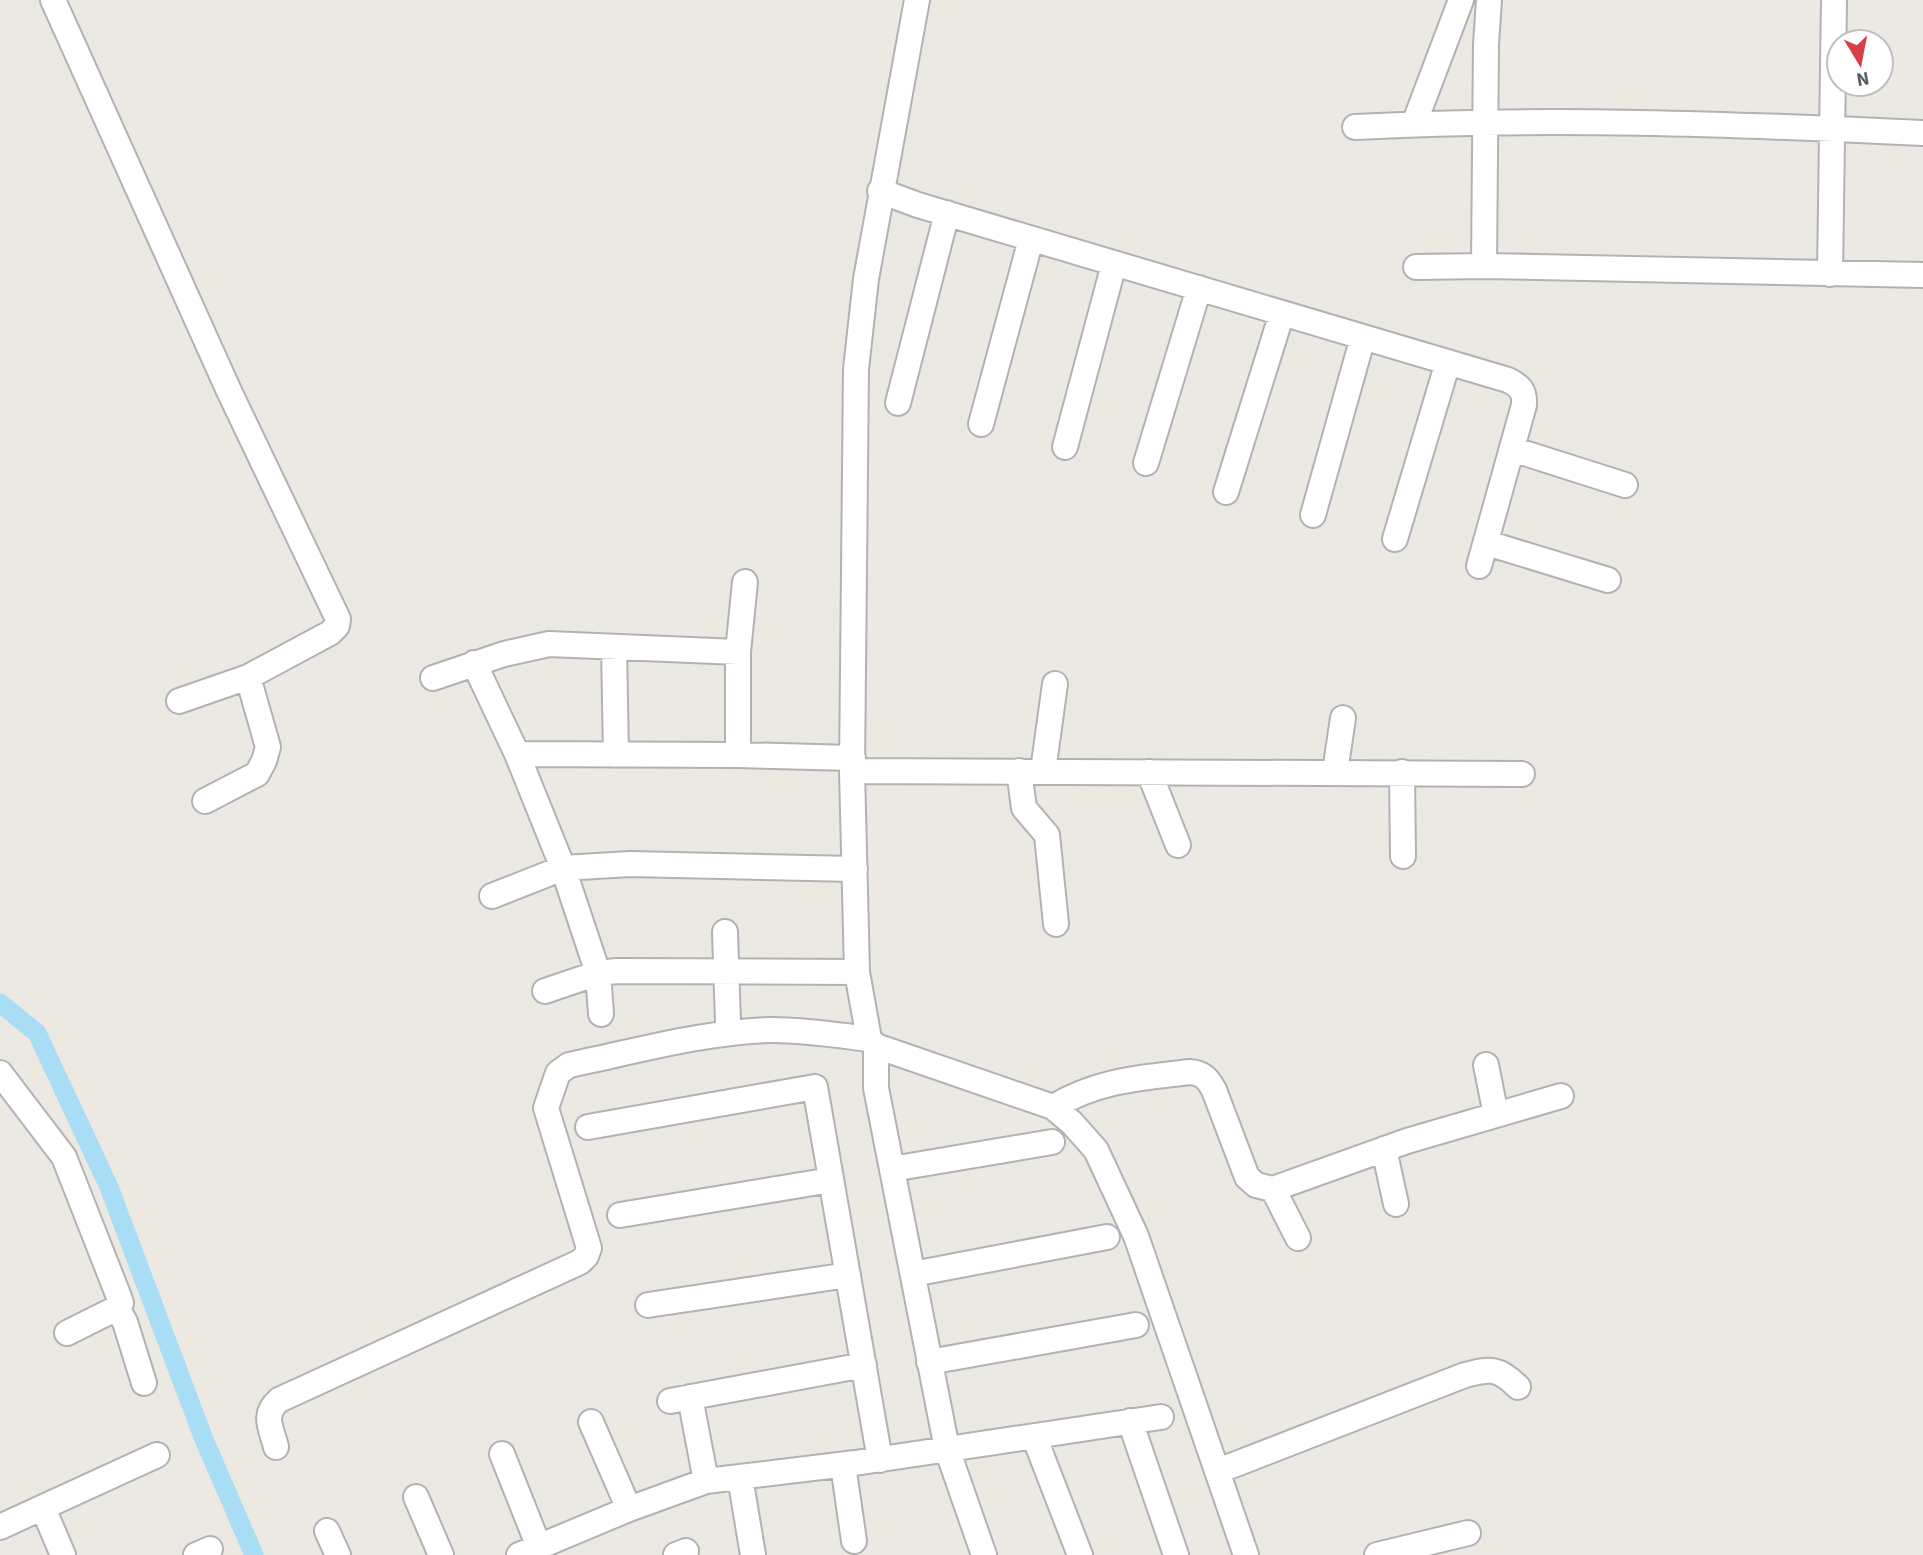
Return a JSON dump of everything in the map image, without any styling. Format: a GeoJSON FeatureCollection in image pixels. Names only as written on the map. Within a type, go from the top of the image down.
{"type":"FeatureCollection","features":[{"type":"Feature","properties":{"kind":"street"},"geometry":{"type":"LineString","coordinates":[[53,0],[229,391],[338,619],[337,626],[330,633],[247,677],[179,701]]}},
{"type":"Feature","properties":{"kind":"street"},"geometry":{"type":"LineString","coordinates":[[917,0],[880,191],[866,279],[856,369],[852,764],[857,972],[873,1043],[876,1088],[947,1449],[984,1555]]}},
{"type":"Feature","properties":{"kind":"street"},"geometry":{"type":"LineString","coordinates":[[1414,124],[1461,0]]}},
{"type":"Feature","properties":{"kind":"street"},"geometry":{"type":"LineString","coordinates":[[1484,266],[1489,0]]}},
{"type":"Feature","properties":{"kind":"street"},"geometry":{"type":"LineString","coordinates":[[1829,274],[1834,0]]}},
{"type":"Feature","properties":{"kind":"street"},"geometry":{"type":"LineString","coordinates":[[1355,127],[1486,121],[1923,133]]}},
{"type":"Feature","properties":{"kind":"street"},"geometry":{"type":"LineString","coordinates":[[880,191],[947,214],[1508,380],[1523,391],[1524,405],[1479,566]]}},
{"type":"Feature","properties":{"kind":"street"},"geometry":{"type":"LineString","coordinates":[[898,403],[947,214]]}},
{"type":"Feature","properties":{"kind":"street"},"geometry":{"type":"LineString","coordinates":[[981,425],[1031,239]]}},
{"type":"Feature","properties":{"kind":"street"},"geometry":{"type":"LineString","coordinates":[[1065,447],[1114,264]]}},
{"type":"Feature","properties":{"kind":"street"},"geometry":{"type":"LineString","coordinates":[[1416,267],[1923,275]]}},
{"type":"Feature","properties":{"kind":"street"},"geometry":{"type":"LineString","coordinates":[[1146,463],[1199,288]]}},
{"type":"Feature","properties":{"kind":"street"},"geometry":{"type":"LineString","coordinates":[[1226,492],[1282,313]]}},
{"type":"Feature","properties":{"kind":"street"},"geometry":{"type":"LineString","coordinates":[[1313,515],[1363,337]]}},
{"type":"Feature","properties":{"kind":"street"},"geometry":{"type":"LineString","coordinates":[[1395,539],[1448,362]]}},
{"type":"Feature","properties":{"kind":"street"},"geometry":{"type":"LineString","coordinates":[[1512,449],[1625,485]]}},
{"type":"Feature","properties":{"kind":"street"},"geometry":{"type":"LineString","coordinates":[[1487,543],[1608,580]]}},
{"type":"Feature","properties":{"kind":"street"},"geometry":{"type":"LineString","coordinates":[[738,755],[737,652],[745,582]]}},
{"type":"Feature","properties":{"kind":"street"},"geometry":{"type":"LineString","coordinates":[[433,678],[521,649],[549,644],[737,652]]}},
{"type":"Feature","properties":{"kind":"street"},"geometry":{"type":"LineString","coordinates":[[614,647],[616,755]]}},
{"type":"Feature","properties":{"kind":"street"},"geometry":{"type":"LineString","coordinates":[[474,663],[517,754],[563,868],[598,973],[601,1014]]}},
{"type":"Feature","properties":{"kind":"street"},"geometry":{"type":"LineString","coordinates":[[205,801],[257,774],[264,761],[268,747],[247,677]]}},
{"type":"Feature","properties":{"kind":"street"},"geometry":{"type":"LineString","coordinates":[[1055,684],[1031,771],[1024,808],[1047,835],[1056,923]]}},
{"type":"Feature","properties":{"kind":"street"},"geometry":{"type":"LineString","coordinates":[[1335,772],[1343,718]]}},
{"type":"Feature","properties":{"kind":"street"},"geometry":{"type":"LineString","coordinates":[[517,754],[738,755],[852,764],[1031,771],[1522,774]]}},
{"type":"Feature","properties":{"kind":"street"},"geometry":{"type":"LineString","coordinates":[[1149,772],[1178,845]]}},
{"type":"Feature","properties":{"kind":"street"},"geometry":{"type":"LineString","coordinates":[[1402,772],[1403,856]]}},
{"type":"Feature","properties":{"kind":"street"},"geometry":{"type":"LineString","coordinates":[[492,896],[563,868],[630,864],[855,869]]}},
{"type":"Feature","properties":{"kind":"street"},"geometry":{"type":"LineString","coordinates":[[725,932],[728,1022]]}},
{"type":"Feature","properties":{"kind":"street"},"geometry":{"type":"LineString","coordinates":[[545,991],[598,973],[857,972]]}},
{"type":"Feature","properties":{"kind":"street"},"geometry":{"type":"LineString","coordinates":[[276,1447],[268,1415],[271,1407],[279,1400],[580,1262],[586,1256],[589,1248],[547,1108],[558,1073],[569,1065],[730,1033],[771,1030],[807,1032],[873,1043],[1053,1107],[1072,1123],[1096,1150],[1136,1236],[1246,1555]]}},
{"type":"Feature","properties":{"kind":"street"},"geometry":{"type":"LineString","coordinates":[[1486,1065],[1496,1115]]}},
{"type":"Feature","properties":{"kind":"street"},"geometry":{"type":"LineString","coordinates":[[1053,1107],[1071,1096],[1102,1084],[1190,1072],[1201,1074],[1207,1077],[1214,1090],[1247,1177],[1256,1185],[1273,1189],[1384,1149],[1561,1096]]}},
{"type":"Feature","properties":{"kind":"street"},"geometry":{"type":"LineString","coordinates":[[2,1077],[64,1157],[121,1303],[117,1308],[67,1333]]}},
{"type":"Feature","properties":{"kind":"street"},"geometry":{"type":"LineString","coordinates":[[588,1127],[815,1087],[880,1460]]}},
{"type":"Feature","properties":{"kind":"street"},"geometry":{"type":"LineString","coordinates":[[892,1169],[1052,1142]]}},
{"type":"Feature","properties":{"kind":"street"},"geometry":{"type":"LineString","coordinates":[[1384,1149],[1396,1204]]}},
{"type":"Feature","properties":{"kind":"street"},"geometry":{"type":"LineString","coordinates":[[620,1215],[831,1180]]}},
{"type":"Feature","properties":{"kind":"street"},"geometry":{"type":"LineString","coordinates":[[1273,1189],[1298,1238]]}},
{"type":"Feature","properties":{"kind":"street"},"geometry":{"type":"LineString","coordinates":[[912,1274],[1107,1237]]}},
{"type":"Feature","properties":{"kind":"street"},"geometry":{"type":"LineString","coordinates":[[648,1305],[848,1275]]}},
{"type":"Feature","properties":{"kind":"street"},"geometry":{"type":"LineString","coordinates":[[117,1308],[125,1322],[144,1383]]}},
{"type":"Feature","properties":{"kind":"street"},"geometry":{"type":"LineString","coordinates":[[929,1362],[1136,1325]]}},
{"type":"Feature","properties":{"kind":"street"},"geometry":{"type":"LineString","coordinates":[[706,1481],[680,1399],[863,1365]]}},
{"type":"Feature","properties":{"kind":"street"},"geometry":{"type":"LineString","coordinates":[[1218,1471],[1482,1370],[1504,1373],[1518,1387]]}},
{"type":"Feature","properties":{"kind":"street"},"geometry":{"type":"LineString","coordinates":[[502,1454],[529,1551],[706,1481],[880,1460],[1161,1416]]}},
{"type":"Feature","properties":{"kind":"street"},"geometry":{"type":"LineString","coordinates":[[1130,1421],[1176,1555]]}},
{"type":"Feature","properties":{"kind":"street"},"geometry":{"type":"LineString","coordinates":[[591,1422],[629,1510]]}},
{"type":"Feature","properties":{"kind":"street"},"geometry":{"type":"LineString","coordinates":[[1034,1436],[1080,1555]]}},
{"type":"Feature","properties":{"kind":"street"},"geometry":{"type":"LineString","coordinates":[[0,1527],[156,1455]]}},
{"type":"Feature","properties":{"kind":"street"},"geometry":{"type":"LineString","coordinates":[[843,1465],[854,1541]]}},
{"type":"Feature","properties":{"kind":"street"},"geometry":{"type":"LineString","coordinates":[[740,1477],[753,1555]]}},
{"type":"Feature","properties":{"kind":"street"},"geometry":{"type":"LineString","coordinates":[[416,1497],[441,1555]]}},
{"type":"Feature","properties":{"kind":"street"},"geometry":{"type":"LineString","coordinates":[[43,1508],[63,1555]]}},
{"type":"Feature","properties":{"kind":"street"},"geometry":{"type":"LineString","coordinates":[[327,1531],[338,1555]]}},
{"type":"Feature","properties":{"kind":"street"},"geometry":{"type":"LineString","coordinates":[[1377,1555],[1468,1533]]}},
{"type":"Feature","properties":{"kind":"waterway"},"geometry":{"type":"LineString","coordinates":[[0,1003],[37,1033],[109,1187],[203,1437],[254,1555]]}}]}
